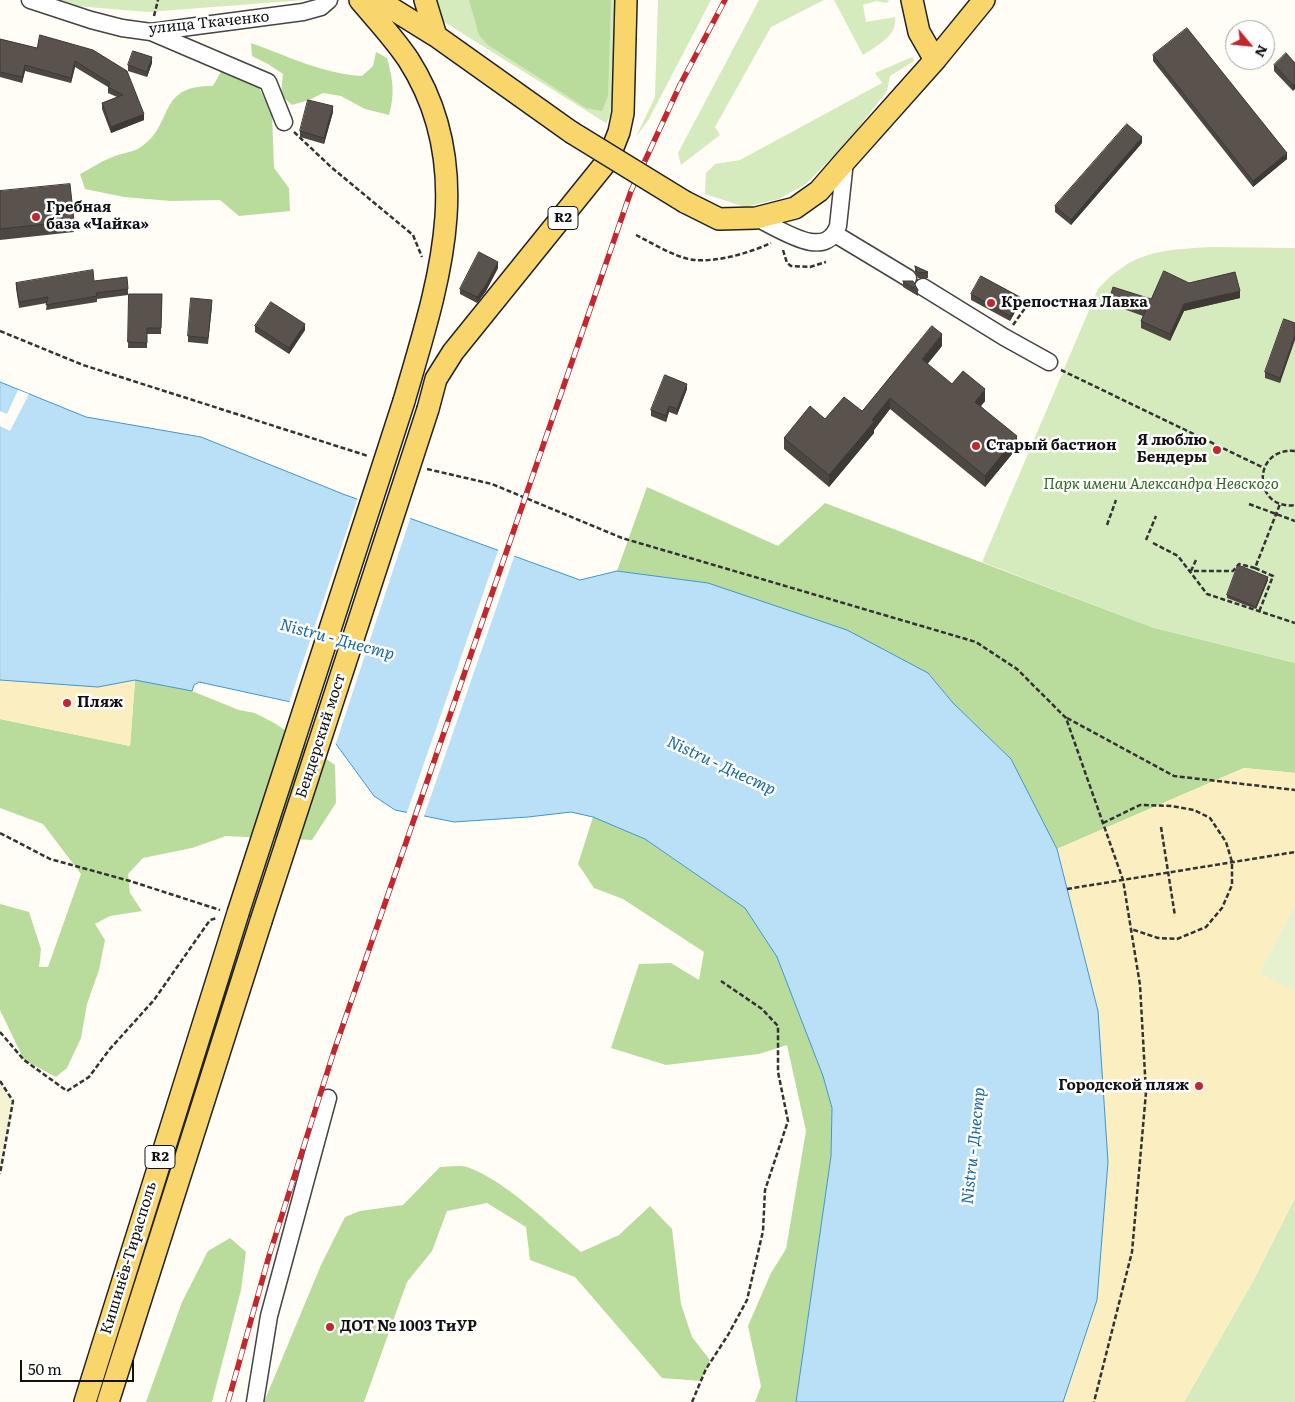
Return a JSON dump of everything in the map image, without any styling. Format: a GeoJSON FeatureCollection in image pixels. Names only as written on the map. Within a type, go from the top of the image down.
{"type":"FeatureCollection","features":[{"type":"Feature","properties":{"kind":"main road","name":"Бендерский мост"},"geometry":{"type":"LineString","coordinates":[[234,913],[404,401],[442,263],[448,193],[441,139],[423,88],[408,60],[360,0]]}},
{"type":"Feature","properties":{"kind":"main road"},"geometry":{"type":"LineString","coordinates":[[378,0],[436,36],[571,132],[685,202],[719,219],[756,218],[795,208],[819,191],[936,60],[984,0]]}},
{"type":"Feature","properties":{"kind":"main road"},"geometry":{"type":"LineString","coordinates":[[425,0],[436,36]]}},
{"type":"Feature","properties":{"kind":"main road","name":"Бендерский мост"},"geometry":{"type":"LineString","coordinates":[[261,921],[428,409],[436,379],[452,352],[608,160],[620,132],[623,113],[626,0]]}},
{"type":"Feature","properties":{"kind":"main road"},"geometry":{"type":"LineString","coordinates":[[912,0],[920,32],[936,60]]}},
{"type":"Feature","properties":{"kind":"main road","name":"Кишинёв-Тирасполь"},"geometry":{"type":"LineString","coordinates":[[85,1402],[234,913]]}},
{"type":"Feature","properties":{"kind":"main road","name":"Кишинёв-Тирасполь"},"geometry":{"type":"LineString","coordinates":[[108,1402],[261,921]]}},
{"type":"Feature","properties":{"kind":"street","name":"улица Ткаченко"},"geometry":{"type":"LineString","coordinates":[[30,0],[91,20],[122,28],[151,32],[303,12],[321,8],[328,0]]}},
{"type":"Feature","properties":{"kind":"street"},"geometry":{"type":"LineString","coordinates":[[151,32],[268,82],[284,122]]}},
{"type":"Feature","properties":{"kind":"street"},"geometry":{"type":"LineString","coordinates":[[756,218],[808,242],[818,244],[828,241],[835,234],[838,226],[845,162]]}},
{"type":"Feature","properties":{"kind":"street"},"geometry":{"type":"LineString","coordinates":[[835,234],[908,278]]}},
{"type":"Feature","properties":{"kind":"street"},"geometry":{"type":"LineString","coordinates":[[923,287],[1055,366]]}},
{"type":"Feature","properties":{"kind":"street"},"geometry":{"type":"LineString","coordinates":[[255,1402],[269,1316],[328,1098]]}},
{"type":"Feature","properties":{"kind":"path"},"geometry":{"type":"LineString","coordinates":[[284,122],[331,167],[413,236],[424,264]]}},
{"type":"Feature","properties":{"kind":"path"},"geometry":{"type":"LineString","coordinates":[[636,235],[673,253],[694,260],[722,258],[754,250],[779,239]]}},
{"type":"Feature","properties":{"kind":"path"},"geometry":{"type":"LineString","coordinates":[[782,247],[787,262],[791,266],[810,266],[826,262]]}},
{"type":"Feature","properties":{"kind":"path"},"geometry":{"type":"LineString","coordinates":[[1004,337],[1028,304]]}},
{"type":"Feature","properties":{"kind":"path"},"geometry":{"type":"LineString","coordinates":[[0,331],[83,365],[371,457]]}},
{"type":"Feature","properties":{"kind":"path"},"geometry":{"type":"LineString","coordinates":[[1055,366],[1264,468]]}},
{"type":"Feature","properties":{"kind":"path"},"geometry":{"type":"LineString","coordinates":[[1295,450],[1284,450],[1276,454],[1264,468],[1263,485],[1272,500],[1280,504],[1295,506]]}},
{"type":"Feature","properties":{"kind":"path"},"geometry":{"type":"LineString","coordinates":[[427,469],[492,484],[622,538],[976,642],[1018,669],[1066,718],[1174,776],[1295,790]]}},
{"type":"Feature","properties":{"kind":"path"},"geometry":{"type":"LineString","coordinates":[[1107,525],[1116,500]]}},
{"type":"Feature","properties":{"kind":"path"},"geometry":{"type":"LineString","coordinates":[[1249,504],[1295,522]]}},
{"type":"Feature","properties":{"kind":"path"},"geometry":{"type":"LineString","coordinates":[[1255,568],[1280,504]]}},
{"type":"Feature","properties":{"kind":"path"},"geometry":{"type":"LineString","coordinates":[[1146,540],[1156,516]]}},
{"type":"Feature","properties":{"kind":"path"},"geometry":{"type":"LineString","coordinates":[[1153,543],[1178,556],[1207,594],[1295,623]]}},
{"type":"Feature","properties":{"kind":"path"},"geometry":{"type":"LineString","coordinates":[[1190,571],[1196,560]]}},
{"type":"Feature","properties":{"kind":"path"},"geometry":{"type":"LineString","coordinates":[[1190,571],[1233,571],[1239,564],[1274,576],[1259,612]]}},
{"type":"Feature","properties":{"kind":"path"},"geometry":{"type":"LineString","coordinates":[[1066,718],[1123,880],[1140,985],[1146,1092],[1132,1252],[1094,1402]]}},
{"type":"Feature","properties":{"kind":"path"},"geometry":{"type":"LineString","coordinates":[[1103,823],[1140,805],[1171,806],[1194,810],[1210,818],[1226,842],[1232,862],[1232,885],[1222,908],[1206,927],[1177,939],[1158,938],[1131,929]]}},
{"type":"Feature","properties":{"kind":"path"},"geometry":{"type":"LineString","coordinates":[[1161,827],[1175,916]]}},
{"type":"Feature","properties":{"kind":"path"},"geometry":{"type":"LineString","coordinates":[[0,833],[50,859],[130,880],[234,913]]}},
{"type":"Feature","properties":{"kind":"path"},"geometry":{"type":"LineString","coordinates":[[1067,889],[1295,852]]}},
{"type":"Feature","properties":{"kind":"path"},"geometry":{"type":"LineString","coordinates":[[0,1032],[24,1060],[68,1091],[89,1077],[109,1050],[154,1000],[210,920],[234,913]]}},
{"type":"Feature","properties":{"kind":"path"},"geometry":{"type":"LineString","coordinates":[[692,1402],[706,1369],[728,1335],[747,1300],[763,1232],[765,1190],[788,1121],[778,1072],[778,1026],[762,1009],[721,981]]}},
{"type":"Feature","properties":{"kind":"path"},"geometry":{"type":"LineString","coordinates":[[0,1081],[13,1101],[0,1174]]}},
{"type":"Feature","properties":{"kind":"shaded area"},"geometry":{"type":"Polygon","coordinates":[[[0,1081],[13,1101],[0,1174],[0,1081]]]}},
{"type":"Feature","properties":{"kind":"green space"},"geometry":{"type":"Polygon","coordinates":[[[59,0],[305,0],[148,12],[76,6],[59,0]]]}},
{"type":"Feature","properties":{"kind":"green space"},"geometry":{"type":"Polygon","coordinates":[[[431,0],[616,0],[616,63],[610,116],[606,123],[441,20],[431,0]]]}},
{"type":"Feature","properties":{"kind":"green space"},"geometry":{"type":"Polygon","coordinates":[[[469,0],[611,0],[608,96],[602,111],[586,108],[488,45],[479,35],[469,0]]]}},
{"type":"Feature","properties":{"kind":"green space"},"geometry":{"type":"Polygon","coordinates":[[[658,0],[711,0],[649,119],[636,137],[655,97],[658,0]]]}},
{"type":"Feature","properties":{"kind":"green space"},"geometry":{"type":"Polygon","coordinates":[[[759,0],[824,0],[771,27],[715,127],[720,135],[681,165],[678,153],[759,0]]]}},
{"type":"Feature","properties":{"kind":"green space"},"geometry":{"type":"Polygon","coordinates":[[[834,0],[889,0],[887,3],[876,1],[863,5],[866,22],[895,17],[893,30],[885,40],[863,55],[834,0]]]}},
{"type":"Feature","properties":{"kind":"green space"},"geometry":{"type":"Polygon","coordinates":[[[251,43],[319,68],[348,75],[362,76],[373,66],[376,52],[387,58],[391,73],[393,94],[389,115],[365,109],[341,96],[323,93],[292,105],[281,95],[283,74],[252,56],[251,43]]]}},
{"type":"Feature","properties":{"kind":"green space"},"geometry":{"type":"Polygon","coordinates":[[[912,57],[914,61],[890,76],[887,91],[848,141],[806,184],[779,199],[745,207],[705,194],[706,173],[715,164],[740,160],[882,83],[875,73],[912,57]]]}},
{"type":"Feature","properties":{"kind":"green space"},"geometry":{"type":"Polygon","coordinates":[[[224,66],[243,74],[259,88],[272,113],[274,168],[289,188],[290,211],[239,216],[220,200],[171,201],[124,197],[85,189],[80,174],[111,158],[141,147],[152,138],[159,128],[174,99],[182,92],[195,87],[213,86],[224,66]]]}},
{"type":"Feature","properties":{"kind":"green space","name":"Парк имени Александра Невского"},"geometry":{"type":"Polygon","coordinates":[[[1212,247],[1295,248],[1295,663],[1154,628],[982,562],[1098,289],[1124,266],[1150,254],[1178,249],[1212,247]]]}},
{"type":"Feature","properties":{"kind":"green space"},"geometry":{"type":"Polygon","coordinates":[[[647,487],[778,546],[825,503],[1154,628],[1295,663],[1295,773],[1244,768],[1057,849],[1011,759],[953,703],[928,673],[708,583],[617,571],[647,487]]]}},
{"type":"Feature","properties":{"kind":"green space"},"geometry":{"type":"Polygon","coordinates":[[[135,680],[192,691],[239,710],[255,713],[276,724],[335,765],[336,803],[312,840],[226,836],[192,848],[143,858],[128,874],[130,893],[142,911],[110,916],[95,924],[105,940],[99,970],[87,1004],[81,1038],[67,1068],[56,1077],[24,1060],[0,1010],[0,904],[29,912],[41,949],[39,967],[48,967],[81,874],[43,824],[0,808],[0,719],[130,746],[135,680]]]}},
{"type":"Feature","properties":{"kind":"green space"},"geometry":{"type":"Polygon","coordinates":[[[593,817],[645,839],[745,908],[777,957],[823,1076],[832,1109],[831,1156],[796,1402],[755,1402],[761,1386],[748,1326],[771,1273],[786,1249],[806,1131],[787,1045],[759,1054],[666,1065],[611,1048],[639,964],[671,963],[699,980],[704,952],[623,899],[594,888],[578,864],[593,817]]]}},
{"type":"Feature","properties":{"kind":"green space"},"geometry":{"type":"Polygon","coordinates":[[[1295,905],[1295,991],[1260,973],[1295,905]]]}},
{"type":"Feature","properties":{"kind":"green space"},"geometry":{"type":"Polygon","coordinates":[[[440,1167],[467,1167],[497,1182],[527,1205],[581,1252],[619,1235],[650,1206],[672,1229],[681,1304],[692,1337],[710,1360],[701,1381],[662,1378],[575,1277],[530,1260],[526,1227],[487,1203],[447,1211],[432,1251],[407,1282],[364,1402],[264,1402],[321,1265],[345,1217],[360,1211],[403,1205],[440,1167]]]}},
{"type":"Feature","properties":{"kind":"green space"},"geometry":{"type":"Polygon","coordinates":[[[1295,1198],[1295,1402],[1184,1402],[1253,1281],[1295,1198]]]}},
{"type":"Feature","properties":{"kind":"green space"},"geometry":{"type":"Polygon","coordinates":[[[230,1238],[246,1252],[241,1290],[212,1402],[146,1402],[182,1302],[208,1251],[230,1238]]]}},
{"type":"Feature","properties":{"kind":"sand","name":"Пляж"},"geometry":{"type":"Polygon","coordinates":[[[0,680],[98,687],[135,680],[130,746],[0,719],[0,680]]]}},
{"type":"Feature","properties":{"kind":"sand","name":"Городской пляж"},"geometry":{"type":"Polygon","coordinates":[[[1244,768],[1295,773],[1295,1198],[1253,1281],[1184,1402],[1063,1402],[1097,1300],[1098,1011],[1057,849],[1244,768]]]}},
{"type":"Feature","properties":{"kind":"water","name":"Nistru - Днестр"},"geometry":{"type":"Polygon","coordinates":[[[0,382],[86,417],[201,437],[343,494],[580,580],[617,571],[708,583],[847,630],[928,673],[953,703],[1011,759],[1057,849],[1098,1011],[1108,1162],[1097,1300],[1063,1402],[796,1402],[831,1156],[832,1108],[823,1076],[777,957],[745,908],[645,839],[593,817],[571,812],[454,822],[395,810],[374,796],[336,744],[300,704],[199,682],[194,685],[192,691],[135,680],[98,687],[0,680],[0,382]]]}},
{"type":"Feature","properties":{"kind":"pier"},"geometry":{"type":"Polygon","coordinates":[[[18,390],[29,394],[10,431],[0,426],[0,411],[7,414],[18,390]]]}},
{"type":"Feature","properties":{"kind":"pier"},"geometry":{"type":"Polygon","coordinates":[[[358,497],[411,516],[335,746],[298,706],[289,703],[358,497]]]}},
{"type":"Feature","properties":{"kind":"pier"},"geometry":{"type":"Polygon","coordinates":[[[499,548],[515,554],[423,819],[406,815],[499,548]]]}},
{"type":"Feature","properties":{"kind":"building"},"geometry":{"type":"Polygon","coordinates":[[[1187,28],[1287,153],[1253,181],[1153,55],[1187,28]]]}},
{"type":"Feature","properties":{"kind":"building"},"geometry":{"type":"Polygon","coordinates":[[[40,35],[93,50],[127,71],[144,114],[111,127],[102,103],[123,95],[108,87],[110,83],[75,61],[71,78],[25,65],[22,77],[0,72],[0,39],[37,48],[40,35]]]}},
{"type":"Feature","properties":{"kind":"building"},"geometry":{"type":"Polygon","coordinates":[[[133,51],[152,57],[147,72],[128,65],[133,51]]]}},
{"type":"Feature","properties":{"kind":"building"},"geometry":{"type":"Polygon","coordinates":[[[1286,53],[1295,63],[1295,83],[1293,85],[1275,66],[1286,53]]]}},
{"type":"Feature","properties":{"kind":"building"},"geometry":{"type":"Polygon","coordinates":[[[308,100],[333,106],[324,138],[300,131],[308,100]]]}},
{"type":"Feature","properties":{"kind":"building"},"geometry":{"type":"Polygon","coordinates":[[[1127,124],[1142,137],[1071,220],[1055,206],[1127,124]]]}},
{"type":"Feature","properties":{"kind":"building","name":"Гребная база «Чайка»"},"geometry":{"type":"Polygon","coordinates":[[[70,184],[74,221],[0,229],[0,191],[70,184]]]}},
{"type":"Feature","properties":{"kind":"building"},"geometry":{"type":"Polygon","coordinates":[[[479,252],[498,262],[486,285],[477,297],[460,289],[479,252]]]}},
{"type":"Feature","properties":{"kind":"building"},"geometry":{"type":"Polygon","coordinates":[[[915,266],[928,272],[918,273],[915,266]]]}},
{"type":"Feature","properties":{"kind":"building"},"geometry":{"type":"Polygon","coordinates":[[[93,270],[94,281],[127,277],[128,289],[96,293],[97,296],[46,305],[48,297],[19,302],[16,283],[93,270]]]}},
{"type":"Feature","properties":{"kind":"building"},"geometry":{"type":"Polygon","coordinates":[[[1164,271],[1189,283],[1235,272],[1240,291],[1184,304],[1170,334],[1141,321],[1146,310],[1110,297],[1113,287],[1151,299],[1164,271]]]}},
{"type":"Feature","properties":{"kind":"building","name":"Крепостная Лавка"},"geometry":{"type":"Polygon","coordinates":[[[981,276],[1020,297],[1010,316],[971,294],[981,276]]]}},
{"type":"Feature","properties":{"kind":"building"},"geometry":{"type":"Polygon","coordinates":[[[903,281],[913,281],[918,290],[903,281]]]}},
{"type":"Feature","properties":{"kind":"building"},"geometry":{"type":"Polygon","coordinates":[[[129,294],[162,294],[161,328],[147,328],[147,343],[128,342],[129,294]]]}},
{"type":"Feature","properties":{"kind":"building"},"geometry":{"type":"Polygon","coordinates":[[[191,298],[212,300],[208,338],[188,336],[191,298]]]}},
{"type":"Feature","properties":{"kind":"building"},"geometry":{"type":"Polygon","coordinates":[[[271,302],[305,324],[289,348],[255,326],[271,302]]]}},
{"type":"Feature","properties":{"kind":"building"},"geometry":{"type":"Polygon","coordinates":[[[1284,319],[1295,323],[1295,335],[1280,378],[1265,372],[1284,319]]]}},
{"type":"Feature","properties":{"kind":"building"},"geometry":{"type":"Polygon","coordinates":[[[932,326],[942,334],[922,359],[952,384],[963,371],[985,389],[975,402],[1017,436],[985,476],[890,398],[872,420],[874,422],[829,475],[784,438],[810,406],[825,419],[844,397],[862,411],[932,326]]]}},
{"type":"Feature","properties":{"kind":"building"},"geometry":{"type":"Polygon","coordinates":[[[665,375],[687,384],[677,409],[669,406],[666,416],[651,410],[665,375]]]}},
{"type":"Feature","properties":{"kind":"building"},"geometry":{"type":"Polygon","coordinates":[[[1238,565],[1268,577],[1256,607],[1227,595],[1238,565]]]}},
{"type":"Feature","properties":{"kind":"railway"},"geometry":{"type":"LineString","coordinates":[[228,1402],[269,1256],[334,1051],[631,191],[680,85],[725,0]]}},
{"type":"Feature","properties":{"kind":"place","name":"Гребная база «Чайка»"},"geometry":{"type":"Point","coordinates":[36,217]}},
{"type":"Feature","properties":{"kind":"place","name":"Крепостная Лавка"},"geometry":{"type":"Point","coordinates":[991,303]}},
{"type":"Feature","properties":{"kind":"place","name":"Старый бастион"},"geometry":{"type":"Point","coordinates":[976,446]}},
{"type":"Feature","properties":{"kind":"place","name":"Я люблю Бендеры"},"geometry":{"type":"Point","coordinates":[1217,450]}},
{"type":"Feature","properties":{"kind":"place","name":"Пляж"},"geometry":{"type":"Point","coordinates":[67,703]}},
{"type":"Feature","properties":{"kind":"place","name":"Городской пляж"},"geometry":{"type":"Point","coordinates":[1199,1086]}},
{"type":"Feature","properties":{"kind":"place","name":"ДОТ № 1003 ТиУР"},"geometry":{"type":"Point","coordinates":[330,1327]}}]}
